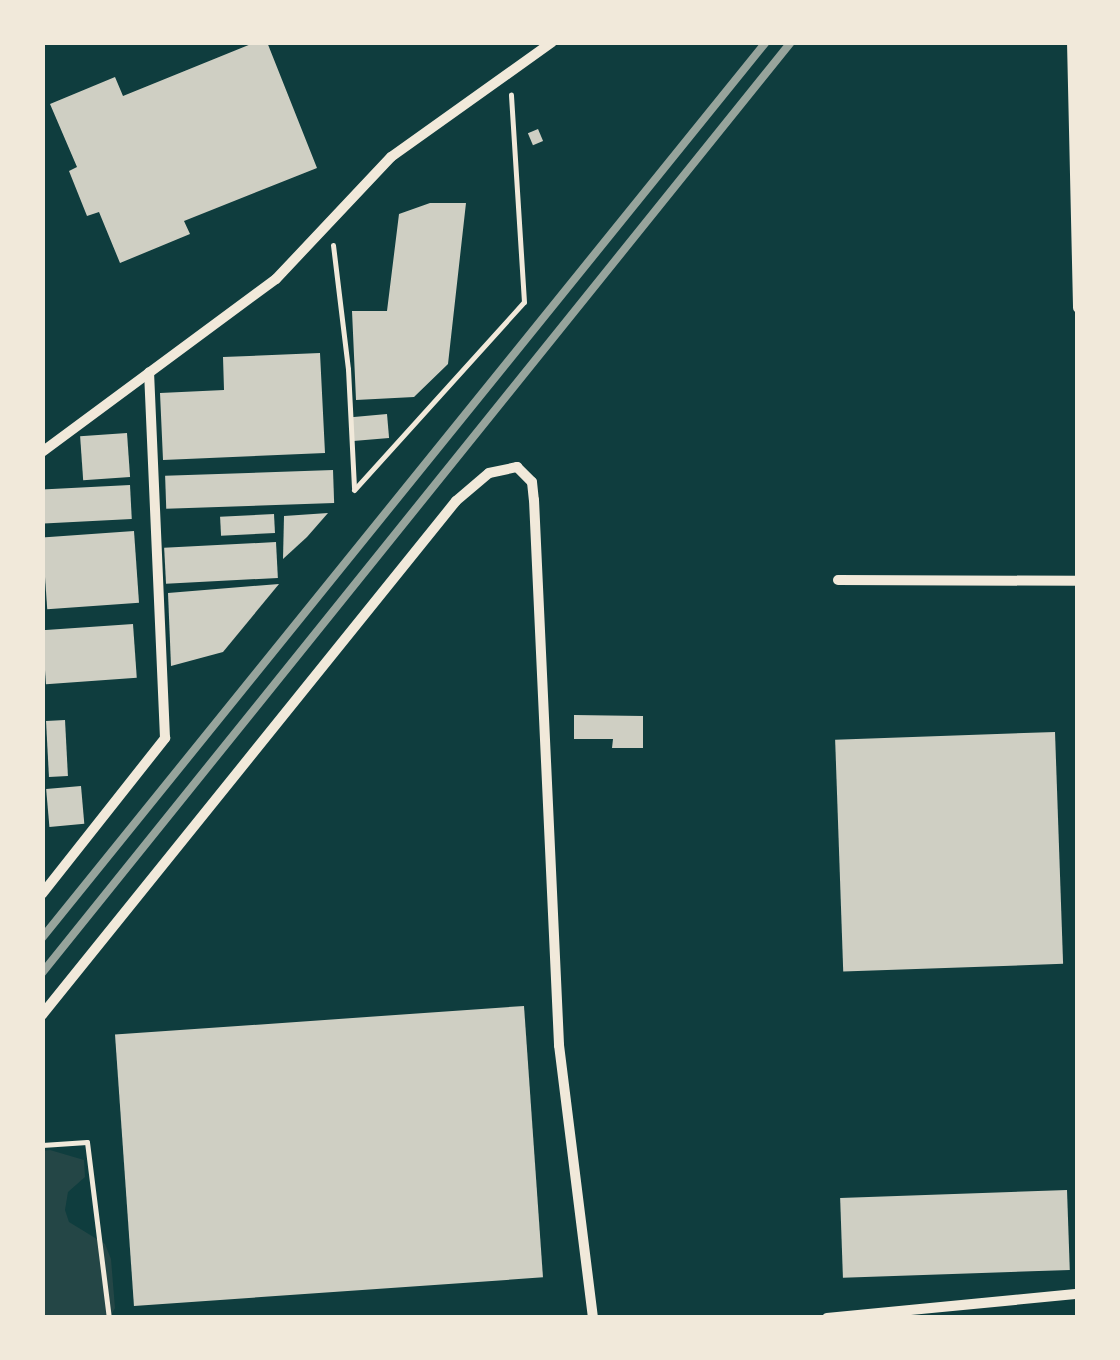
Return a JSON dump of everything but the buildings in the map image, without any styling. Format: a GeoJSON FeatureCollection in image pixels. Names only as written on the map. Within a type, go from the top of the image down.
{"type":"FeatureCollection","features":[{"type":"Feature","properties":{"kind":"street"},"geometry":{"type":"LineString","coordinates":[[42,452],[276,280],[391,156],[552,42]]}},
{"type":"Feature","properties":{"kind":"street"},"geometry":{"type":"LineString","coordinates":[[1072,42],[1078,308]]}},
{"type":"Feature","properties":{"kind":"street"},"geometry":{"type":"LineString","coordinates":[[42,894],[165,738],[149,372]]}},
{"type":"Feature","properties":{"kind":"street"},"geometry":{"type":"LineString","coordinates":[[42,1015],[456,501],[490,472],[517,467],[532,482],[534,500],[558,1045],[594,1318]]}},
{"type":"Feature","properties":{"kind":"street"},"geometry":{"type":"LineString","coordinates":[[838,580],[1078,581]]}},
{"type":"Feature","properties":{"kind":"street"},"geometry":{"type":"LineString","coordinates":[[827,1318],[1078,1294]]}},
{"type":"Feature","properties":{"kind":"path"},"geometry":{"type":"LineString","coordinates":[[330,222],[348,369],[354,490],[524,302],[509,72]]}},
{"type":"Feature","properties":{"kind":"path"},"geometry":{"type":"LineString","coordinates":[[42,1145],[88,1142],[109,1318]]}},
{"type":"Feature","properties":{"kind":"shaded area"},"geometry":{"type":"Polygon","coordinates":[[[42,1151],[84,1160],[85,1177],[68,1192],[65,1210],[69,1222],[105,1244],[111,1259],[115,1308],[110,1317],[43,1318],[42,1151]]]}},
{"type":"Feature","properties":{"kind":"railway"},"geometry":{"type":"LineString","coordinates":[[42,938],[766,42]]}},
{"type":"Feature","properties":{"kind":"railway"},"geometry":{"type":"LineString","coordinates":[[42,973],[791,42]]}}]}
